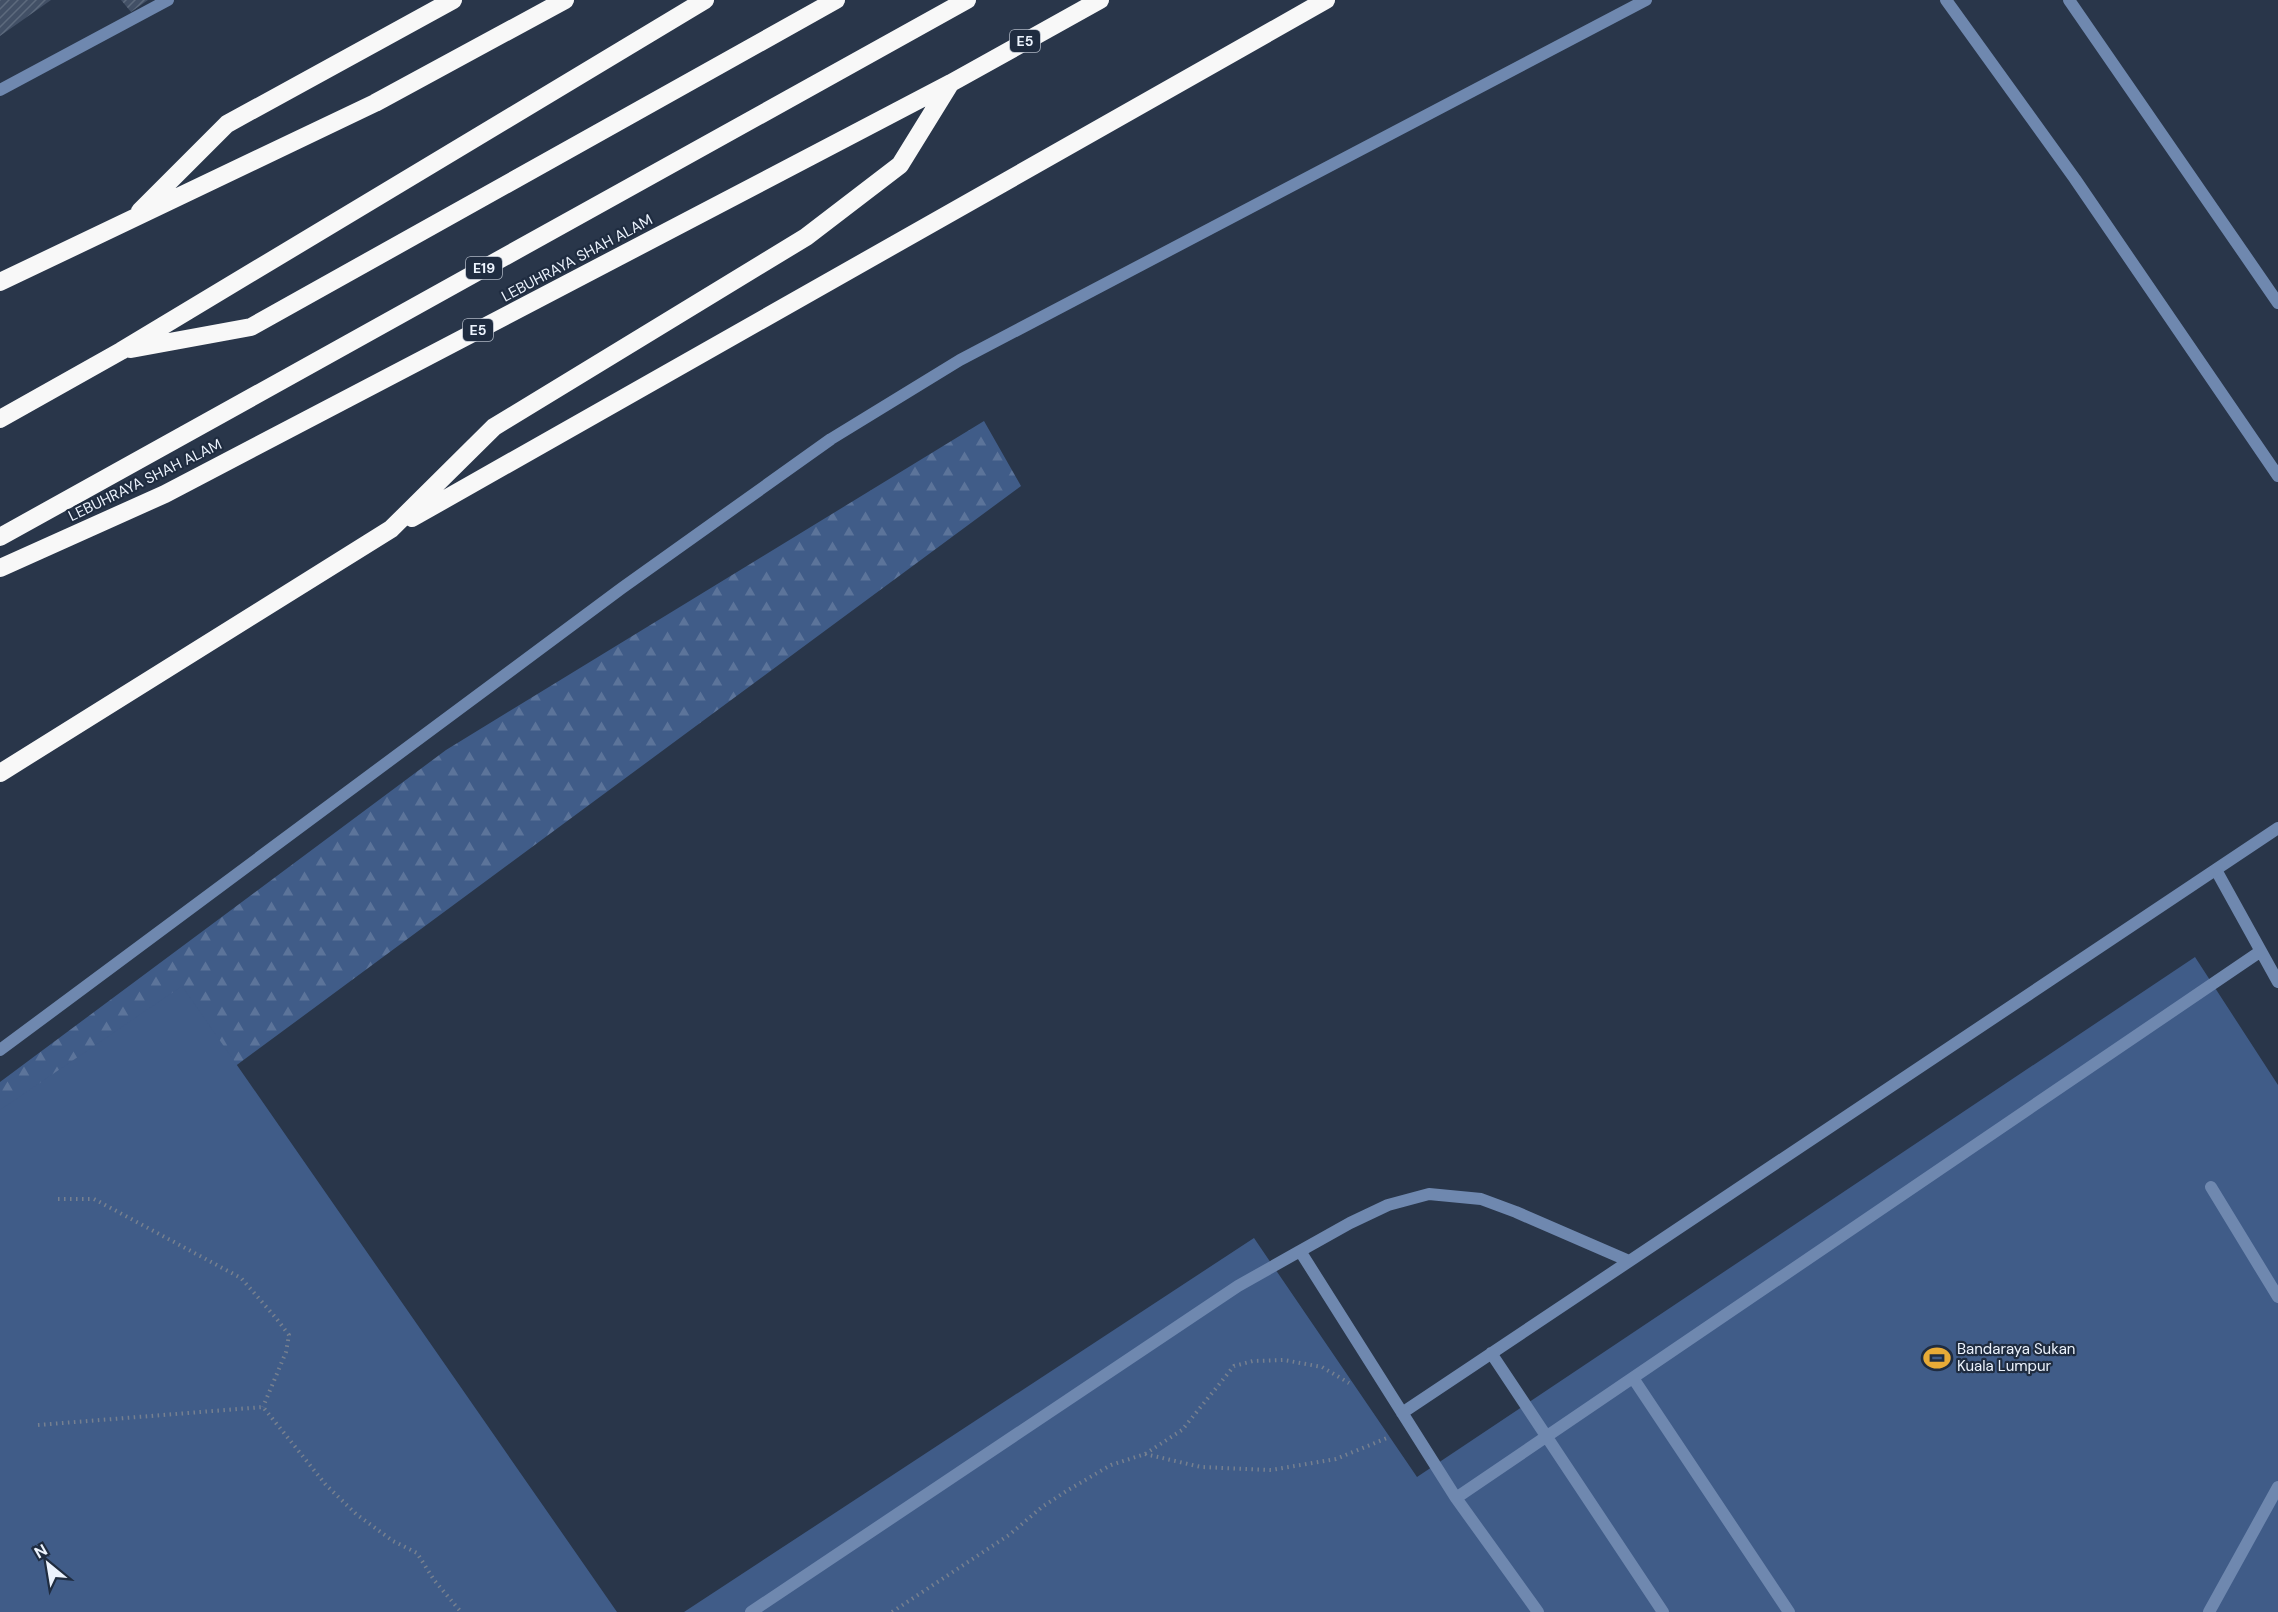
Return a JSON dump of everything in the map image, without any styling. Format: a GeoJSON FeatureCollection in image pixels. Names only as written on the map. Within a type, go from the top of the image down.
{"type":"FeatureCollection","features":[{"type":"Feature","properties":{"kind":"highway"},"geometry":{"type":"LineString","coordinates":[[131,221],[227,124],[453,0]]}},
{"type":"Feature","properties":{"kind":"highway"},"geometry":{"type":"LineString","coordinates":[[0,282],[375,103],[565,0]]}},
{"type":"Feature","properties":{"kind":"highway"},"geometry":{"type":"LineString","coordinates":[[0,419],[120,351],[705,0]]}},
{"type":"Feature","properties":{"kind":"highway"},"geometry":{"type":"LineString","coordinates":[[120,351],[251,327],[836,0]]}},
{"type":"Feature","properties":{"kind":"highway","name":"E19"},"geometry":{"type":"LineString","coordinates":[[0,537],[967,0]]}},
{"type":"Feature","properties":{"kind":"highway","name":"LEBUHRAYA SHAH ALAM"},"geometry":{"type":"LineString","coordinates":[[0,568],[165,494],[951,83],[1100,0]]}},
{"type":"Feature","properties":{"kind":"highway"},"geometry":{"type":"LineString","coordinates":[[0,773],[391,530],[1326,0]]}},
{"type":"Feature","properties":{"kind":"highway"},"geometry":{"type":"LineString","coordinates":[[391,530],[495,427],[806,237],[900,165],[951,83]]}},
{"type":"Feature","properties":{"kind":"lane"},"geometry":{"type":"LineString","coordinates":[[0,90],[168,0]]}},
{"type":"Feature","properties":{"kind":"lane"},"geometry":{"type":"LineString","coordinates":[[0,1050],[622,588],[831,440],[971,355],[1646,0]]}},
{"type":"Feature","properties":{"kind":"lane"},"geometry":{"type":"LineString","coordinates":[[1946,0],[2075,179],[2278,476]]}},
{"type":"Feature","properties":{"kind":"lane"},"geometry":{"type":"LineString","coordinates":[[2069,0],[2278,303]]}},
{"type":"Feature","properties":{"kind":"lane"},"geometry":{"type":"LineString","coordinates":[[1402,1413],[2278,828]]}},
{"type":"Feature","properties":{"kind":"lane"},"geometry":{"type":"LineString","coordinates":[[2216,870],[2278,982]]}},
{"type":"Feature","properties":{"kind":"lane"},"geometry":{"type":"LineString","coordinates":[[1456,1498],[2261,951]]}},
{"type":"Feature","properties":{"kind":"lane"},"geometry":{"type":"LineString","coordinates":[[2211,1187],[2278,1297]]}},
{"type":"Feature","properties":{"kind":"lane"},"geometry":{"type":"LineString","coordinates":[[751,1612],[1238,1286],[1388,1205],[1428,1194],[1481,1199],[1629,1261]]}},
{"type":"Feature","properties":{"kind":"lane"},"geometry":{"type":"LineString","coordinates":[[1300,1251],[1456,1498],[1538,1612]]}},
{"type":"Feature","properties":{"kind":"lane"},"geometry":{"type":"LineString","coordinates":[[1491,1353],[1664,1612]]}},
{"type":"Feature","properties":{"kind":"lane"},"geometry":{"type":"LineString","coordinates":[[1633,1378],[1789,1612]]}},
{"type":"Feature","properties":{"kind":"lane"},"geometry":{"type":"LineString","coordinates":[[2209,1612],[2278,1487]]}},
{"type":"Feature","properties":{"kind":"path"},"geometry":{"type":"LineString","coordinates":[[58,1198],[94,1199],[241,1278],[289,1335],[286,1352],[263,1407]]}},
{"type":"Feature","properties":{"kind":"path"},"geometry":{"type":"LineString","coordinates":[[891,1612],[1009,1535],[1042,1507],[1068,1490],[1111,1465],[1145,1454],[1182,1430],[1234,1366],[1253,1361],[1284,1360],[1322,1367],[1349,1382],[1356,1391]]}},
{"type":"Feature","properties":{"kind":"path"},"geometry":{"type":"LineString","coordinates":[[38,1425],[263,1407]]}},
{"type":"Feature","properties":{"kind":"path"},"geometry":{"type":"LineString","coordinates":[[263,1407],[326,1485],[356,1514],[393,1541],[417,1554],[434,1580],[461,1612]]}},
{"type":"Feature","properties":{"kind":"path"},"geometry":{"type":"LineString","coordinates":[[1145,1454],[1201,1467],[1271,1470],[1336,1459],[1394,1435]]}},
{"type":"Feature","properties":{"kind":"green space"},"geometry":{"type":"Polygon","coordinates":[[[984,421],[1021,486],[203,1090],[0,1612],[0,1082],[446,750],[984,421]]]}},
{"type":"Feature","properties":{"kind":"green space","name":"Bandaraya Sukan Kuala Lumpur"},"geometry":{"type":"Polygon","coordinates":[[[2195,957],[2278,1085],[2278,1612],[684,1612],[1254,1238],[1417,1477],[2195,957]]]}},
{"type":"Feature","properties":{"kind":"green space"},"geometry":{"type":"Polygon","coordinates":[[[182,986],[617,1612],[0,1612],[0,1110],[182,986]]]}},
{"type":"Feature","properties":{"kind":"building"},"geometry":{"type":"Polygon","coordinates":[[[0,0],[51,0],[0,36],[0,0]]]}},
{"type":"Feature","properties":{"kind":"building"},"geometry":{"type":"Polygon","coordinates":[[[121,0],[148,0],[131,12],[121,0]]]}},
{"type":"Feature","properties":{"kind":"place","name":"Bandaraya Sukan Kuala Lumpur"},"geometry":{"type":"Point","coordinates":[1937,1358]}}]}
